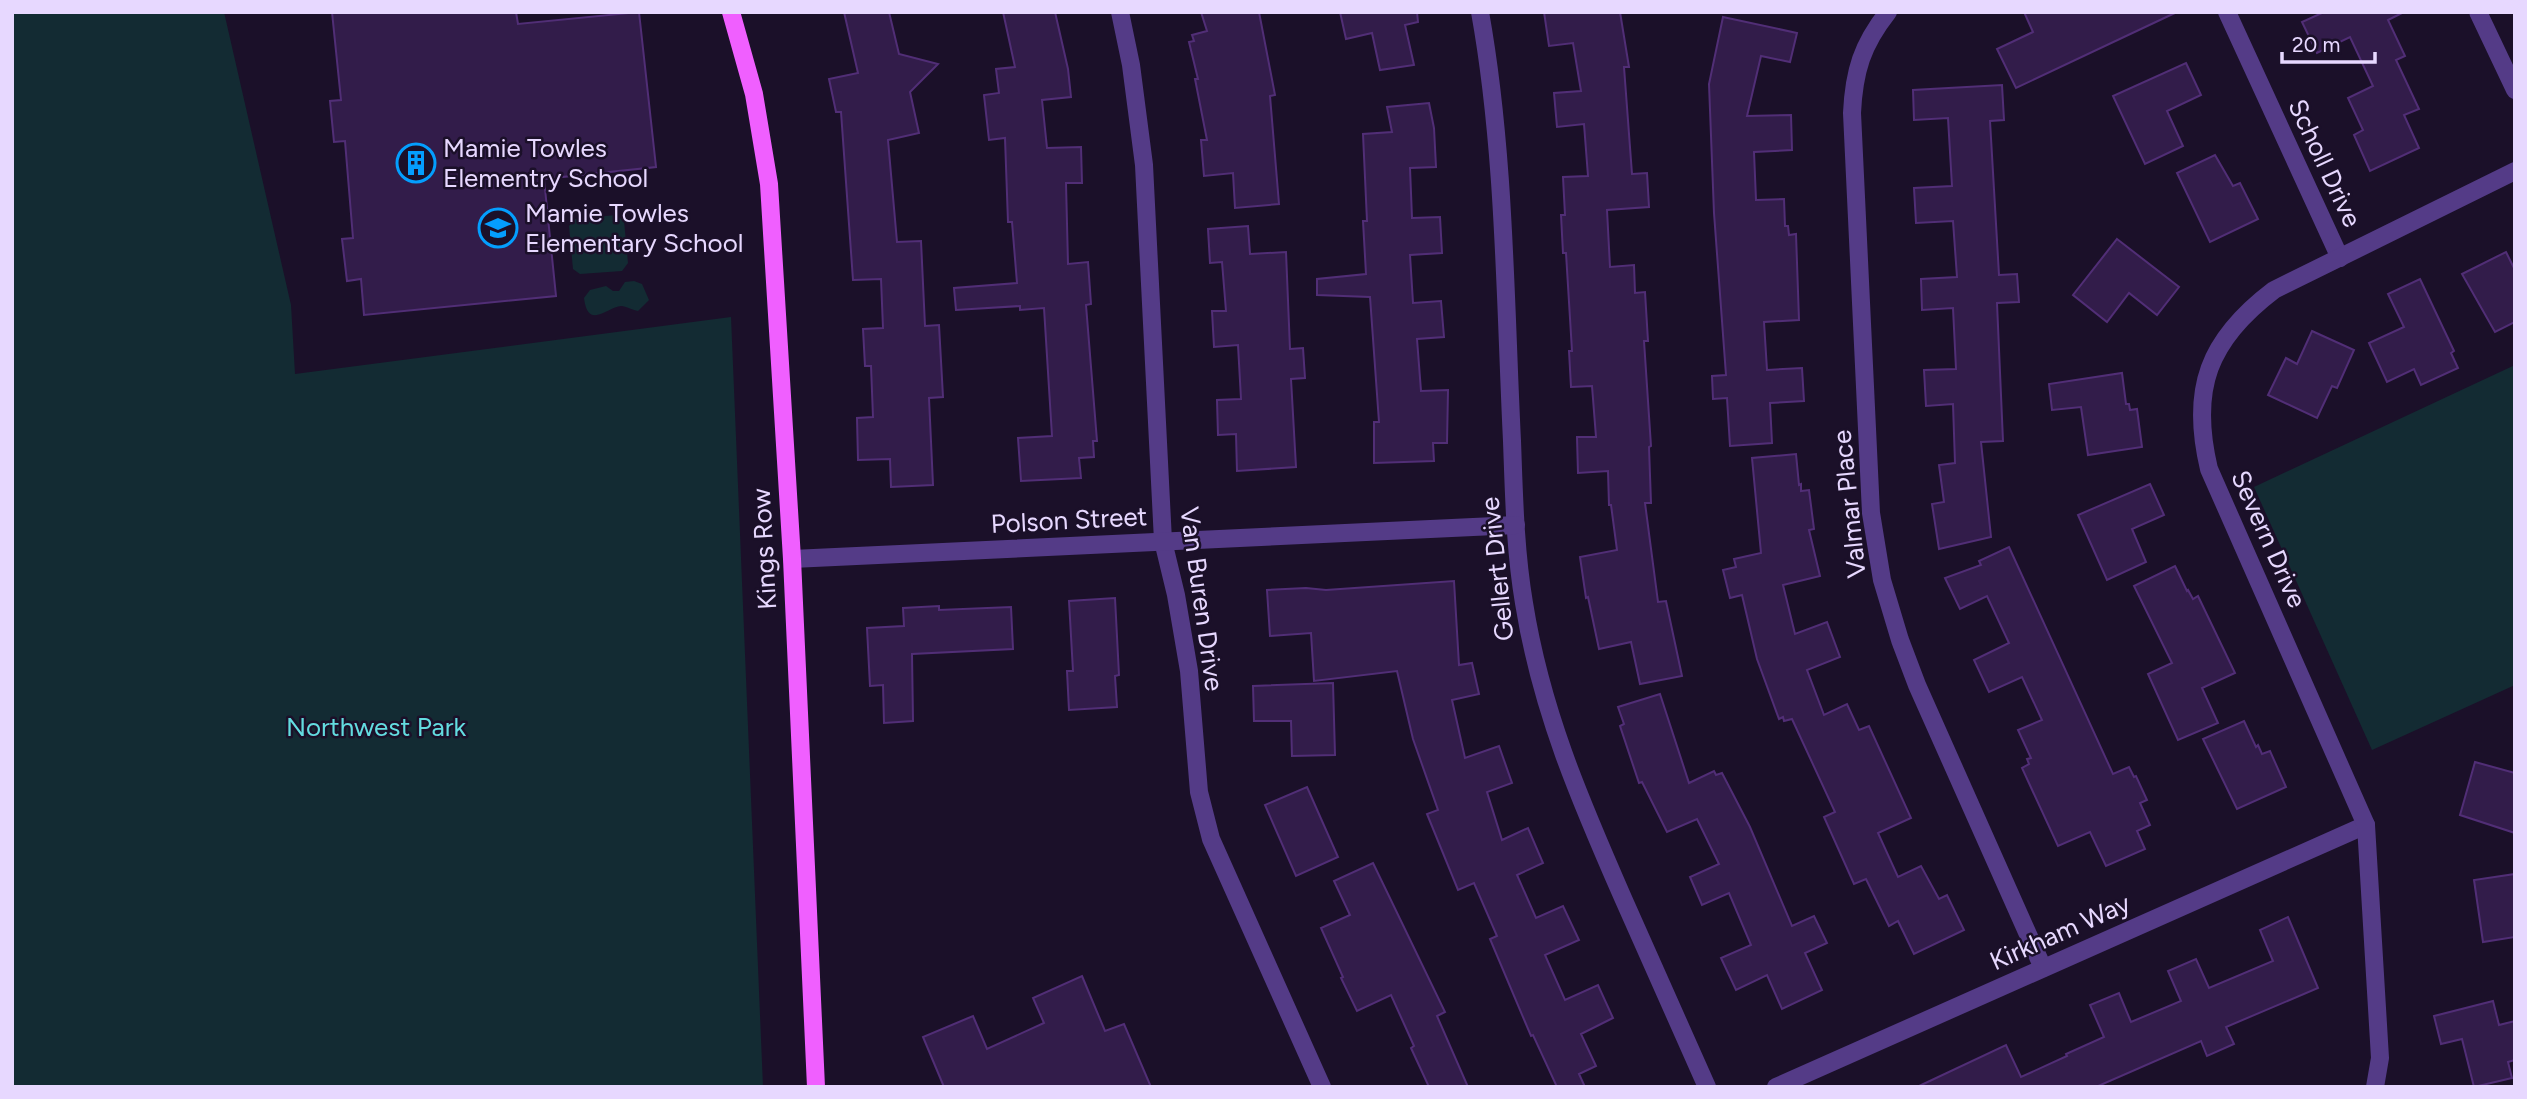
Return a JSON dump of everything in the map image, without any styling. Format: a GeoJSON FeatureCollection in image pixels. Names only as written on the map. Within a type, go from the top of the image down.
{"type":"FeatureCollection","features":[{"type":"Feature","properties":{"kind":"main road","name":"Kings Row"},"geometry":{"type":"LineString","coordinates":[[731,12],[754,94],[769,184],[792,559],[816,1087]]}},
{"type":"Feature","properties":{"kind":"street","name":"Van Buren Drive"},"geometry":{"type":"LineString","coordinates":[[1120,12],[1131,65],[1144,165],[1163,541],[1176,595],[1189,671],[1199,792],[1211,839],[1322,1087]]}},
{"type":"Feature","properties":{"kind":"street","name":"Gellert Drive"},"geometry":{"type":"LineString","coordinates":[[1480,12],[1497,147],[1516,525],[1523,601],[1538,675],[1561,751],[1583,807],[1707,1087]]}},
{"type":"Feature","properties":{"kind":"street","name":"Valmar Place"},"geometry":{"type":"LineString","coordinates":[[1888,12],[1861,55],[1853,83],[1852,113],[1873,527],[1882,580],[1900,640],[2043,968]]}},
{"type":"Feature","properties":{"kind":"street","name":"Scholl Drive"},"geometry":{"type":"LineString","coordinates":[[2227,12],[2340,258]]}},
{"type":"Feature","properties":{"kind":"street"},"geometry":{"type":"LineString","coordinates":[[2478,12],[2515,90]]}},
{"type":"Feature","properties":{"kind":"street","name":"Severn Drive"},"geometry":{"type":"LineString","coordinates":[[2375,1087],[2380,1058],[2366,825],[2209,469],[2201,437],[2201,400],[2210,367],[2223,339],[2246,311],[2274,290],[2515,171]]}},
{"type":"Feature","properties":{"kind":"street","name":"Polson Street"},"geometry":{"type":"LineString","coordinates":[[792,559],[1516,525]]}},
{"type":"Feature","properties":{"kind":"street","name":"Kirkham Way"},"geometry":{"type":"LineString","coordinates":[[1776,1087],[2366,825]]}},
{"type":"Feature","properties":{"kind":"green space","name":"Northwest Park"},"geometry":{"type":"Polygon","coordinates":[[[12,12],[224,12],[291,305],[295,374],[731,317],[763,1087],[12,1087],[12,12]]]}},
{"type":"Feature","properties":{"kind":"green space"},"geometry":{"type":"Polygon","coordinates":[[[616,215],[624,221],[628,263],[622,271],[580,274],[573,269],[569,226],[575,219],[616,215]]]}},
{"type":"Feature","properties":{"kind":"green space"},"geometry":{"type":"Polygon","coordinates":[[[625,282],[642,284],[649,300],[638,311],[622,306],[594,315],[586,308],[584,298],[590,290],[606,286],[613,291],[619,291],[625,282]]]}},
{"type":"Feature","properties":{"kind":"green space"},"geometry":{"type":"Polygon","coordinates":[[[2515,365],[2515,685],[2372,750],[2254,487],[2515,365]]]}},
{"type":"Feature","properties":{"kind":"building","name":"Mamie Towles Elementry School"},"geometry":{"type":"Polygon","coordinates":[[[332,12],[516,12],[518,24],[639,12],[656,167],[544,179],[556,296],[364,315],[361,279],[347,281],[342,239],[353,238],[345,141],[334,142],[330,101],[341,100],[332,12]]]}},
{"type":"Feature","properties":{"kind":"building"},"geometry":{"type":"Polygon","coordinates":[[[844,12],[889,12],[899,54],[938,64],[910,92],[919,133],[888,140],[897,242],[921,241],[925,326],[939,325],[943,397],[929,398],[933,485],[891,487],[890,459],[858,460],[857,418],[873,417],[871,366],[865,366],[863,329],[883,328],[881,279],[853,280],[841,112],[836,112],[829,79],[858,73],[844,12]]]}},
{"type":"Feature","properties":{"kind":"building"},"geometry":{"type":"Polygon","coordinates":[[[1003,12],[1055,12],[1068,69],[1071,97],[1042,100],[1047,148],[1081,147],[1082,183],[1066,183],[1068,264],[1088,262],[1091,304],[1086,305],[1097,441],[1093,441],[1094,457],[1079,458],[1081,478],[1021,481],[1018,438],[1052,436],[1044,308],[1020,310],[1020,306],[956,310],[954,288],[1017,283],[1012,222],[1008,222],[1005,138],[989,140],[984,95],[999,93],[996,69],[1015,67],[1003,12]]]}},
{"type":"Feature","properties":{"kind":"building"},"geometry":{"type":"Polygon","coordinates":[[[1201,12],[1259,12],[1275,95],[1270,96],[1279,204],[1235,208],[1233,173],[1204,176],[1201,140],[1207,140],[1195,79],[1198,79],[1189,42],[1194,41],[1192,35],[1207,31],[1201,12]]]}},
{"type":"Feature","properties":{"kind":"building"},"geometry":{"type":"Polygon","coordinates":[[[1340,12],[1417,12],[1418,22],[1405,25],[1414,65],[1380,70],[1372,33],[1346,39],[1340,12]]]}},
{"type":"Feature","properties":{"kind":"building"},"geometry":{"type":"Polygon","coordinates":[[[1544,12],[1620,12],[1629,67],[1624,67],[1632,174],[1647,173],[1649,207],[1607,210],[1610,267],[1634,265],[1635,293],[1645,292],[1648,341],[1644,341],[1651,446],[1651,503],[1645,503],[1658,602],[1666,601],[1682,676],[1640,684],[1631,642],[1599,649],[1588,597],[1586,598],[1580,557],[1617,550],[1609,505],[1608,471],[1578,473],[1577,437],[1596,437],[1592,386],[1571,387],[1569,351],[1572,351],[1561,215],[1565,215],[1563,177],[1588,176],[1584,124],[1557,127],[1554,93],[1581,91],[1573,43],[1549,46],[1544,12]]]}},
{"type":"Feature","properties":{"kind":"building"},"geometry":{"type":"Polygon","coordinates":[[[2024,12],[2177,12],[2016,88],[1997,49],[2033,32],[2024,12]]]}},
{"type":"Feature","properties":{"kind":"building"},"geometry":{"type":"Polygon","coordinates":[[[2324,12],[2404,12],[2388,20],[2405,56],[2396,60],[2419,109],[2404,115],[2419,148],[2370,171],[2354,135],[2363,130],[2348,98],[2373,86],[2350,37],[2317,53],[2302,22],[2324,12]]]}},
{"type":"Feature","properties":{"kind":"building"},"geometry":{"type":"Polygon","coordinates":[[[1723,17],[1797,33],[1790,62],[1761,56],[1747,116],[1791,115],[1792,150],[1754,152],[1756,200],[1784,199],[1785,226],[1788,226],[1789,235],[1796,234],[1799,320],[1764,322],[1767,370],[1802,368],[1804,401],[1770,403],[1772,443],[1730,446],[1727,398],[1713,399],[1712,376],[1726,375],[1714,213],[1709,84],[1723,17]]]}},
{"type":"Feature","properties":{"kind":"building"},"geometry":{"type":"Polygon","coordinates":[[[2186,63],[2201,95],[2167,111],[2183,146],[2145,164],[2113,96],[2186,63]]]}},
{"type":"Feature","properties":{"kind":"building"},"geometry":{"type":"Polygon","coordinates":[[[2002,85],[2004,120],[1990,121],[1999,275],[2017,274],[2019,302],[1997,303],[2003,441],[1981,442],[1991,537],[1939,549],[1932,504],[1944,502],[1939,465],[1955,463],[1953,404],[1926,406],[1924,370],[1956,369],[1953,308],[1922,310],[1921,279],[1957,277],[1953,221],[1916,223],[1914,188],[1952,186],[1948,118],[1914,120],[1913,90],[2002,85]]]}},
{"type":"Feature","properties":{"kind":"building"},"geometry":{"type":"Polygon","coordinates":[[[1429,103],[1434,128],[1436,167],[1410,168],[1412,218],[1440,217],[1442,253],[1410,255],[1413,303],[1441,301],[1444,337],[1417,339],[1421,391],[1448,390],[1447,443],[1433,443],[1434,461],[1374,463],[1374,422],[1379,422],[1370,297],[1317,295],[1317,279],[1366,274],[1363,221],[1367,221],[1363,134],[1392,132],[1387,107],[1429,103]]]}},
{"type":"Feature","properties":{"kind":"building"},"geometry":{"type":"Polygon","coordinates":[[[2215,155],[2233,186],[2240,183],[2258,219],[2210,242],[2177,173],[2215,155]]]}},
{"type":"Feature","properties":{"kind":"building"},"geometry":{"type":"Polygon","coordinates":[[[1248,226],[1250,254],[1286,252],[1290,349],[1303,348],[1305,378],[1291,379],[1296,467],[1237,471],[1236,434],[1218,435],[1217,400],[1241,399],[1238,345],[1214,347],[1212,311],[1226,311],[1222,262],[1210,263],[1208,229],[1248,226]]]}},
{"type":"Feature","properties":{"kind":"building"},"geometry":{"type":"Polygon","coordinates":[[[2117,239],[2179,287],[2157,315],[2129,293],[2107,322],[2073,295],[2117,239]]]}},
{"type":"Feature","properties":{"kind":"building"},"geometry":{"type":"Polygon","coordinates":[[[2506,252],[2515,270],[2515,322],[2495,332],[2462,274],[2506,252]]]}},
{"type":"Feature","properties":{"kind":"building"},"geometry":{"type":"Polygon","coordinates":[[[2420,279],[2454,351],[2451,353],[2458,368],[2421,385],[2414,369],[2387,382],[2369,343],[2404,327],[2388,294],[2420,279]]]}},
{"type":"Feature","properties":{"kind":"building"},"geometry":{"type":"Polygon","coordinates":[[[2312,331],[2354,350],[2337,388],[2332,386],[2317,418],[2268,395],[2286,358],[2297,364],[2312,331]]]}},
{"type":"Feature","properties":{"kind":"building"},"geometry":{"type":"Polygon","coordinates":[[[2122,373],[2126,404],[2129,404],[2130,410],[2137,409],[2142,447],[2088,455],[2081,407],[2052,410],[2049,384],[2122,373]]]}},
{"type":"Feature","properties":{"kind":"building"},"geometry":{"type":"Polygon","coordinates":[[[1796,454],[1801,491],[1809,490],[1814,529],[1809,530],[1820,576],[1783,585],[1795,634],[1827,622],[1840,657],[1807,670],[1824,715],[1847,704],[1859,730],[1869,726],[1911,818],[1878,833],[1898,877],[1921,866],[1939,899],[1947,895],[1964,930],[1914,954],[1898,921],[1889,926],[1866,879],[1854,884],[1824,817],[1835,812],[1792,719],[1779,719],[1757,659],[1742,595],[1730,598],[1723,570],[1736,567],[1734,559],[1761,553],[1752,458],[1796,454]]]}},
{"type":"Feature","properties":{"kind":"building"},"geometry":{"type":"Polygon","coordinates":[[[2150,484],[2164,515],[2132,529],[2146,562],[2107,580],[2078,515],[2150,484]]]}},
{"type":"Feature","properties":{"kind":"building"},"geometry":{"type":"Polygon","coordinates":[[[2009,547],[2113,774],[2129,767],[2147,800],[2140,803],[2150,825],[2137,831],[2145,849],[2106,866],[2090,832],[2058,846],[2022,768],[2029,764],[2027,759],[2031,758],[2018,730],[2042,720],[2022,677],[1989,692],[1974,660],[2009,643],[1987,596],[1960,609],[1945,578],[1981,565],[1979,561],[2009,547]]]}},
{"type":"Feature","properties":{"kind":"building"},"geometry":{"type":"Polygon","coordinates":[[[2175,566],[2193,599],[2198,596],[2235,673],[2202,688],[2218,723],[2178,740],[2148,674],[2172,663],[2134,586],[2175,566]]]}},
{"type":"Feature","properties":{"kind":"building"},"geometry":{"type":"Polygon","coordinates":[[[1454,581],[1459,665],[1472,663],[1479,694],[1452,700],[1465,758],[1499,746],[1512,783],[1487,792],[1502,840],[1528,828],[1543,863],[1517,875],[1536,918],[1563,906],[1579,940],[1545,955],[1565,1000],[1598,985],[1613,1018],[1581,1034],[1596,1066],[1579,1074],[1585,1087],[1557,1087],[1533,1035],[1531,1036],[1490,939],[1497,936],[1474,883],[1458,890],[1427,814],[1438,810],[1413,739],[1397,671],[1314,681],[1311,633],[1270,636],[1267,590],[1326,590],[1454,581]]]}},
{"type":"Feature","properties":{"kind":"building"},"geometry":{"type":"Polygon","coordinates":[[[1115,598],[1119,675],[1115,676],[1117,707],[1069,710],[1067,671],[1073,671],[1069,601],[1115,598]]]}},
{"type":"Feature","properties":{"kind":"building"},"geometry":{"type":"Polygon","coordinates":[[[939,606],[939,610],[1011,607],[1013,649],[912,654],[913,721],[884,723],[883,685],[870,686],[867,628],[904,626],[903,608],[939,606]]]}},
{"type":"Feature","properties":{"kind":"building"},"geometry":{"type":"Polygon","coordinates":[[[1333,683],[1335,755],[1292,756],[1291,721],[1254,721],[1253,686],[1333,683]]]}},
{"type":"Feature","properties":{"kind":"building"},"geometry":{"type":"Polygon","coordinates":[[[1660,694],[1689,783],[1714,771],[1716,775],[1722,773],[1750,827],[1792,926],[1814,916],[1827,943],[1805,953],[1822,990],[1782,1009],[1767,975],[1736,990],[1721,958],[1751,945],[1729,893],[1702,905],[1690,877],[1719,864],[1697,819],[1667,832],[1642,782],[1639,783],[1620,726],[1624,724],[1618,707],[1660,694]]]}},
{"type":"Feature","properties":{"kind":"building"},"geometry":{"type":"Polygon","coordinates":[[[2244,721],[2262,754],[2270,751],[2286,787],[2237,809],[2203,739],[2244,721]]]}},
{"type":"Feature","properties":{"kind":"building"},"geometry":{"type":"Polygon","coordinates":[[[2475,762],[2515,773],[2515,833],[2460,815],[2475,762]]]}},
{"type":"Feature","properties":{"kind":"building"},"geometry":{"type":"Polygon","coordinates":[[[1307,787],[1338,857],[1296,876],[1265,805],[1307,787]]]}},
{"type":"Feature","properties":{"kind":"building"},"geometry":{"type":"Polygon","coordinates":[[[1373,863],[1445,1012],[1437,1016],[1468,1087],[1429,1087],[1391,995],[1357,1011],[1341,978],[1343,977],[1321,928],[1350,915],[1334,881],[1373,863]]]}},
{"type":"Feature","properties":{"kind":"building"},"geometry":{"type":"Polygon","coordinates":[[[2515,874],[2515,937],[2483,942],[2474,880],[2515,874]]]}},
{"type":"Feature","properties":{"kind":"building"},"geometry":{"type":"Polygon","coordinates":[[[2288,917],[2318,988],[2226,1027],[2234,1044],[2207,1056],[2201,1041],[2096,1087],[1917,1087],[2006,1045],[2021,1077],[2067,1056],[2066,1054],[2104,1037],[2090,1005],[2119,993],[2131,1022],[2181,1001],[2168,971],[2196,959],[2209,988],[2273,961],[2260,930],[2288,917]]]}},
{"type":"Feature","properties":{"kind":"building"},"geometry":{"type":"Polygon","coordinates":[[[1082,976],[1105,1031],[1124,1024],[1151,1087],[944,1087],[923,1037],[973,1016],[987,1049],[1044,1023],[1033,998],[1082,976]]]}},
{"type":"Feature","properties":{"kind":"building"},"geometry":{"type":"Polygon","coordinates":[[[2493,1001],[2499,1025],[2515,1021],[2515,1060],[2508,1062],[2512,1078],[2474,1087],[2462,1039],[2441,1044],[2434,1016],[2493,1001]]]}},
{"type":"Feature","properties":{"kind":"place","name":"Mamie Towles Elementry School"},"geometry":{"type":"Point","coordinates":[416,163]}},
{"type":"Feature","properties":{"kind":"place","name":"Mamie Towles Elementary School"},"geometry":{"type":"Point","coordinates":[498,228]}}]}
